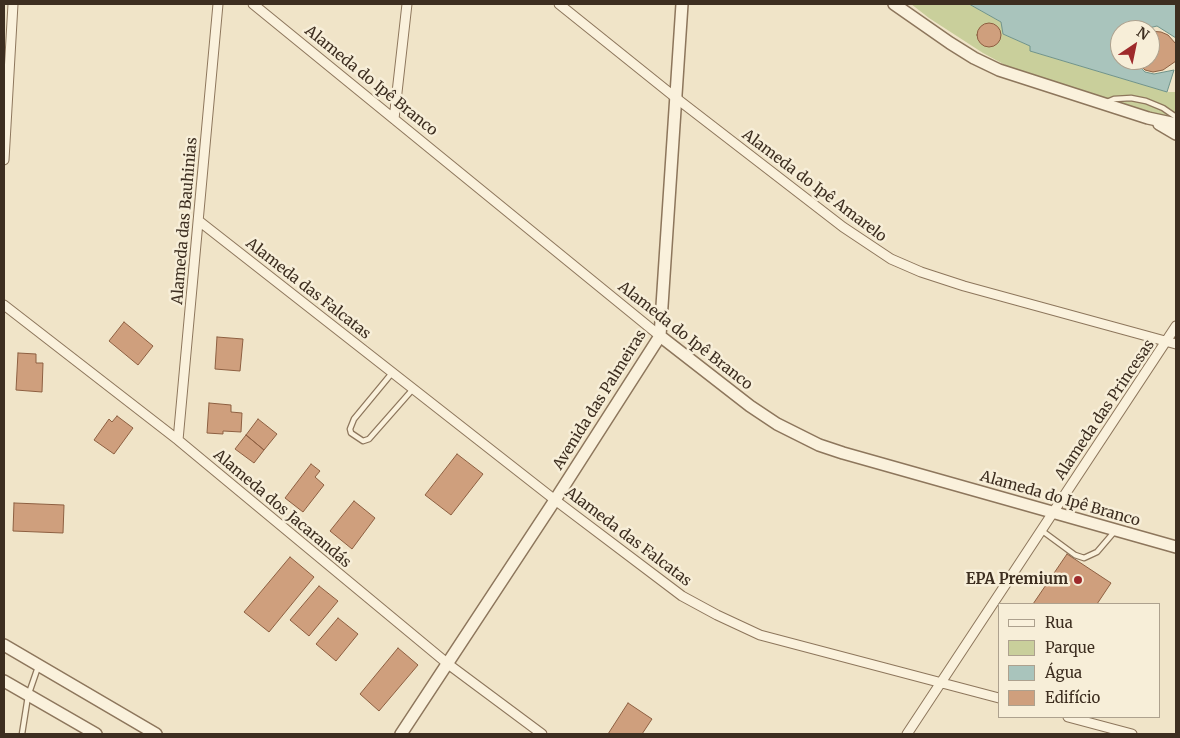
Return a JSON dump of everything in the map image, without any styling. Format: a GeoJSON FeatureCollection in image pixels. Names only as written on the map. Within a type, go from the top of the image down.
{"type":"FeatureCollection","features":[{"type":"Feature","properties":{"kind":"street"},"geometry":{"type":"LineString","coordinates":[[4,160],[13,4]]}},
{"type":"Feature","properties":{"kind":"street","name":"Alameda das Bauhinias"},"geometry":{"type":"LineString","coordinates":[[178,440],[218,4]]}},
{"type":"Feature","properties":{"kind":"street","name":"Alameda do Ipê Branco"},"geometry":{"type":"LineString","coordinates":[[253,4],[660,336],[750,406],[801,437],[843,453],[1176,547]]}},
{"type":"Feature","properties":{"kind":"street"},"geometry":{"type":"LineString","coordinates":[[394,119],[407,4]]}},
{"type":"Feature","properties":{"kind":"street","name":"Alameda do Ipê Amarelo"},"geometry":{"type":"LineString","coordinates":[[559,4],[843,228],[891,259],[920,272],[964,286],[1176,344]]}},
{"type":"Feature","properties":{"kind":"street","name":"Avenida das Palmeiras"},"geometry":{"type":"LineString","coordinates":[[401,734],[660,336],[682,4]]}},
{"type":"Feature","properties":{"kind":"street"},"geometry":{"type":"LineString","coordinates":[[894,4],[943,38],[999,70],[1148,118],[1176,124]]}},
{"type":"Feature","properties":{"kind":"street"},"geometry":{"type":"LineString","coordinates":[[1148,118],[1176,134]]}},
{"type":"Feature","properties":{"kind":"street","name":"Alameda das Falcatas"},"geometry":{"type":"LineString","coordinates":[[199,221],[555,500],[682,596],[760,635],[998,698]]}},
{"type":"Feature","properties":{"kind":"street","name":"Alameda dos Jacarandás"},"geometry":{"type":"LineString","coordinates":[[4,305],[178,440],[448,664],[542,734]]}},
{"type":"Feature","properties":{"kind":"street","name":"Alameda das Princesas"},"geometry":{"type":"LineString","coordinates":[[907,734],[1176,326]]}},
{"type":"Feature","properties":{"kind":"street"},"geometry":{"type":"LineString","coordinates":[[4,645],[156,734]]}},
{"type":"Feature","properties":{"kind":"street"},"geometry":{"type":"LineString","coordinates":[[4,681],[96,734]]}},
{"type":"Feature","properties":{"kind":"street"},"geometry":{"type":"LineString","coordinates":[[1072,718],[1132,734]]}},
{"type":"Feature","properties":{"kind":"lane"},"geometry":{"type":"LineString","coordinates":[[1103,103],[1114,99],[1131,98],[1146,100],[1176,117]]}},
{"type":"Feature","properties":{"kind":"lane"},"geometry":{"type":"LineString","coordinates":[[393,372],[354,419],[350,429],[351,433],[363,441],[369,439],[414,388]]}},
{"type":"Feature","properties":{"kind":"lane"},"geometry":{"type":"LineString","coordinates":[[1041,530],[1075,555],[1084,558],[1096,552],[1115,531]]}},
{"type":"Feature","properties":{"kind":"lane"},"geometry":{"type":"LineString","coordinates":[[22,734],[28,696],[39,666]]}},
{"type":"Feature","properties":{"kind":"green space"},"geometry":{"type":"Polygon","coordinates":[[[911,4],[969,4],[1001,22],[1003,34],[1030,46],[1030,51],[1167,92],[1176,92],[1176,120],[1018,72],[983,53],[911,4]]]}},
{"type":"Feature","properties":{"kind":"water"},"geometry":{"type":"Polygon","coordinates":[[[969,4],[1176,4],[1176,38],[1160,28],[1160,20],[1110,20],[1110,70],[1143,70],[1154,74],[1174,70],[1167,92],[1030,51],[1030,46],[1003,34],[1001,22],[969,4]]]}},
{"type":"Feature","properties":{"kind":"building"},"geometry":{"type":"Polygon","coordinates":[[[989,23],[997,27],[1001,35],[997,43],[989,47],[981,43],[977,35],[981,27],[989,23]]]}},
{"type":"Feature","properties":{"kind":"building"},"geometry":{"type":"Polygon","coordinates":[[[1161,32],[1168,35],[1176,44],[1176,61],[1163,70],[1153,72],[1145,70],[1160,70],[1161,32]]]}},
{"type":"Feature","properties":{"kind":"building"},"geometry":{"type":"Polygon","coordinates":[[[124,322],[153,346],[138,365],[109,341],[124,322]]]}},
{"type":"Feature","properties":{"kind":"building"},"geometry":{"type":"Polygon","coordinates":[[[217,337],[243,339],[240,371],[215,369],[217,337]]]}},
{"type":"Feature","properties":{"kind":"building"},"geometry":{"type":"Polygon","coordinates":[[[18,353],[36,354],[36,363],[43,363],[42,392],[16,390],[18,353]]]}},
{"type":"Feature","properties":{"kind":"building"},"geometry":{"type":"Polygon","coordinates":[[[209,403],[231,405],[231,412],[242,413],[241,432],[223,431],[223,434],[207,433],[209,403]]]}},
{"type":"Feature","properties":{"kind":"building"},"geometry":{"type":"Polygon","coordinates":[[[117,416],[133,428],[114,454],[94,440],[109,419],[112,422],[117,416]]]}},
{"type":"Feature","properties":{"kind":"building"},"geometry":{"type":"Polygon","coordinates":[[[258,419],[277,434],[264,450],[246,435],[258,419]]]}},
{"type":"Feature","properties":{"kind":"building"},"geometry":{"type":"Polygon","coordinates":[[[246,435],[264,450],[254,463],[235,449],[246,435]]]}},
{"type":"Feature","properties":{"kind":"building"},"geometry":{"type":"Polygon","coordinates":[[[457,454],[483,474],[451,515],[425,495],[457,454]]]}},
{"type":"Feature","properties":{"kind":"building"},"geometry":{"type":"Polygon","coordinates":[[[311,464],[320,471],[315,477],[324,485],[303,512],[285,498],[311,464]]]}},
{"type":"Feature","properties":{"kind":"building"},"geometry":{"type":"Polygon","coordinates":[[[354,501],[375,518],[352,549],[330,531],[354,501]]]}},
{"type":"Feature","properties":{"kind":"building"},"geometry":{"type":"Polygon","coordinates":[[[14,503],[64,505],[63,533],[13,531],[14,503]]]}},
{"type":"Feature","properties":{"kind":"building","name":"EPA Premium"},"geometry":{"type":"Polygon","coordinates":[[[1067,554],[1111,583],[1098,603],[1034,603],[1067,554]]]}},
{"type":"Feature","properties":{"kind":"building"},"geometry":{"type":"Polygon","coordinates":[[[290,557],[314,577],[269,632],[244,612],[290,557]]]}},
{"type":"Feature","properties":{"kind":"building"},"geometry":{"type":"Polygon","coordinates":[[[319,586],[338,601],[309,636],[290,620],[319,586]]]}},
{"type":"Feature","properties":{"kind":"building"},"geometry":{"type":"Polygon","coordinates":[[[338,618],[358,634],[336,661],[316,644],[338,618]]]}},
{"type":"Feature","properties":{"kind":"building"},"geometry":{"type":"Polygon","coordinates":[[[398,648],[418,665],[379,711],[360,694],[398,648]]]}},
{"type":"Feature","properties":{"kind":"building"},"geometry":{"type":"Polygon","coordinates":[[[628,703],[652,719],[642,734],[608,734],[628,703]]]}},
{"type":"Feature","properties":{"kind":"place","name":"EPA Premium"},"geometry":{"type":"Point","coordinates":[1078,580]}}]}
